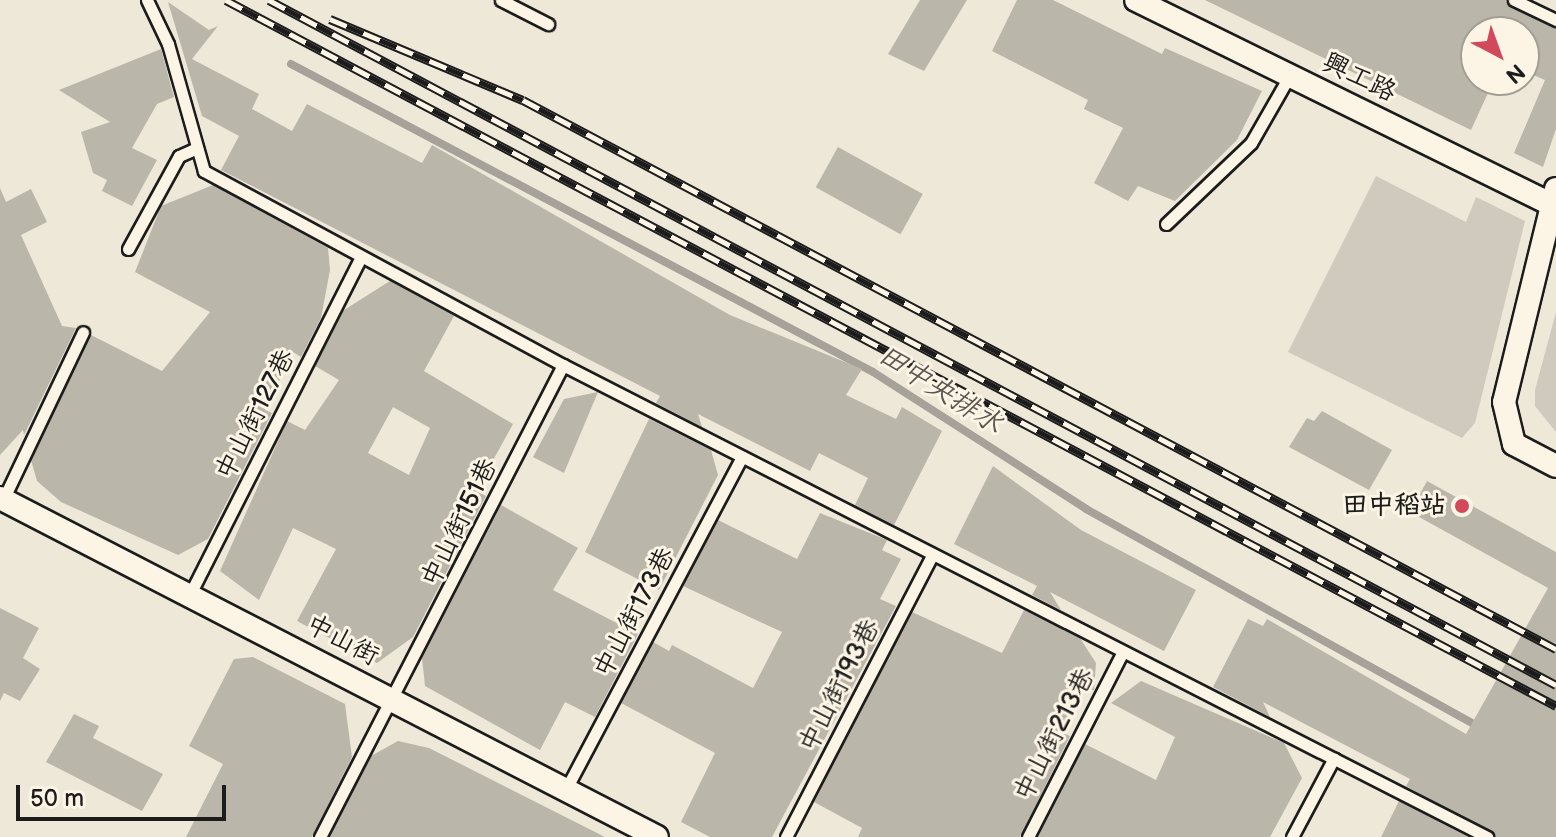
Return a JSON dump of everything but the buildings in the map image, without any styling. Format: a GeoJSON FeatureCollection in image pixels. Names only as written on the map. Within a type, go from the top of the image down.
{"type":"FeatureCollection","features":[{"type":"Feature","properties":{"kind":"street","name":"興工路"},"geometry":{"type":"LineString","coordinates":[[1136,0],[1554,200]]}},
{"type":"Feature","properties":{"kind":"street"},"geometry":{"type":"LineString","coordinates":[[1554,200],[1504,402],[1514,444],[1556,466]]}},
{"type":"Feature","properties":{"kind":"street","name":"中山街"},"geometry":{"type":"LineString","coordinates":[[1,501],[191,592],[657,837]]}},
{"type":"Feature","properties":{"kind":"lane"},"geometry":{"type":"LineString","coordinates":[[147,0],[168,44],[204,171],[563,365],[1487,837]]}},
{"type":"Feature","properties":{"kind":"lane"},"geometry":{"type":"LineString","coordinates":[[501,0],[548,24]]}},
{"type":"Feature","properties":{"kind":"lane"},"geometry":{"type":"LineString","coordinates":[[1514,0],[1556,20]]}},
{"type":"Feature","properties":{"kind":"lane"},"geometry":{"type":"LineString","coordinates":[[1166,224],[1251,143],[1290,75]]}},
{"type":"Feature","properties":{"kind":"lane"},"geometry":{"type":"LineString","coordinates":[[128,249],[179,156],[197,148]]}},
{"type":"Feature","properties":{"kind":"lane","name":"中山街127巷"},"geometry":{"type":"LineString","coordinates":[[191,592],[361,257]]}},
{"type":"Feature","properties":{"kind":"lane"},"geometry":{"type":"LineString","coordinates":[[1,501],[83,332]]}},
{"type":"Feature","properties":{"kind":"lane","name":"中山街151巷"},"geometry":{"type":"LineString","coordinates":[[320,837],[396,701],[563,365]]}},
{"type":"Feature","properties":{"kind":"lane","name":"中山街173巷"},"geometry":{"type":"LineString","coordinates":[[566,789],[742,457]]}},
{"type":"Feature","properties":{"kind":"lane","name":"中山街193巷"},"geometry":{"type":"LineString","coordinates":[[786,837],[932,555]]}},
{"type":"Feature","properties":{"kind":"lane","name":"中山街213巷"},"geometry":{"type":"LineString","coordinates":[[1028,837],[1122,653]]}},
{"type":"Feature","properties":{"kind":"lane"},"geometry":{"type":"LineString","coordinates":[[1292,837],[1334,758]]}},
{"type":"Feature","properties":{"kind":"shaded area"},"geometry":{"type":"Polygon","coordinates":[[[1376,176],[1466,222],[1476,197],[1525,221],[1475,423],[1462,438],[1288,352],[1376,176]]]}},
{"type":"Feature","properties":{"kind":"shaded area"},"geometry":{"type":"Polygon","coordinates":[[[1556,312],[1556,432],[1535,406],[1535,390],[1556,312]]]}},
{"type":"Feature","properties":{"kind":"waterway","name":"田中央排水"},"geometry":{"type":"LineString","coordinates":[[291,64],[873,372],[1086,509],[1481,728]]}},
{"type":"Feature","properties":{"kind":"railway"},"geometry":{"type":"LineString","coordinates":[[226,0],[1556,706]]}},
{"type":"Feature","properties":{"kind":"railway"},"geometry":{"type":"LineString","coordinates":[[269,0],[1556,685]]}},
{"type":"Feature","properties":{"kind":"railway"},"geometry":{"type":"LineString","coordinates":[[330,19],[523,100],[1556,649]]}},
{"type":"Feature","properties":{"kind":"place","name":"田中稻站"},"geometry":{"type":"Point","coordinates":[1462,506]}}]}
